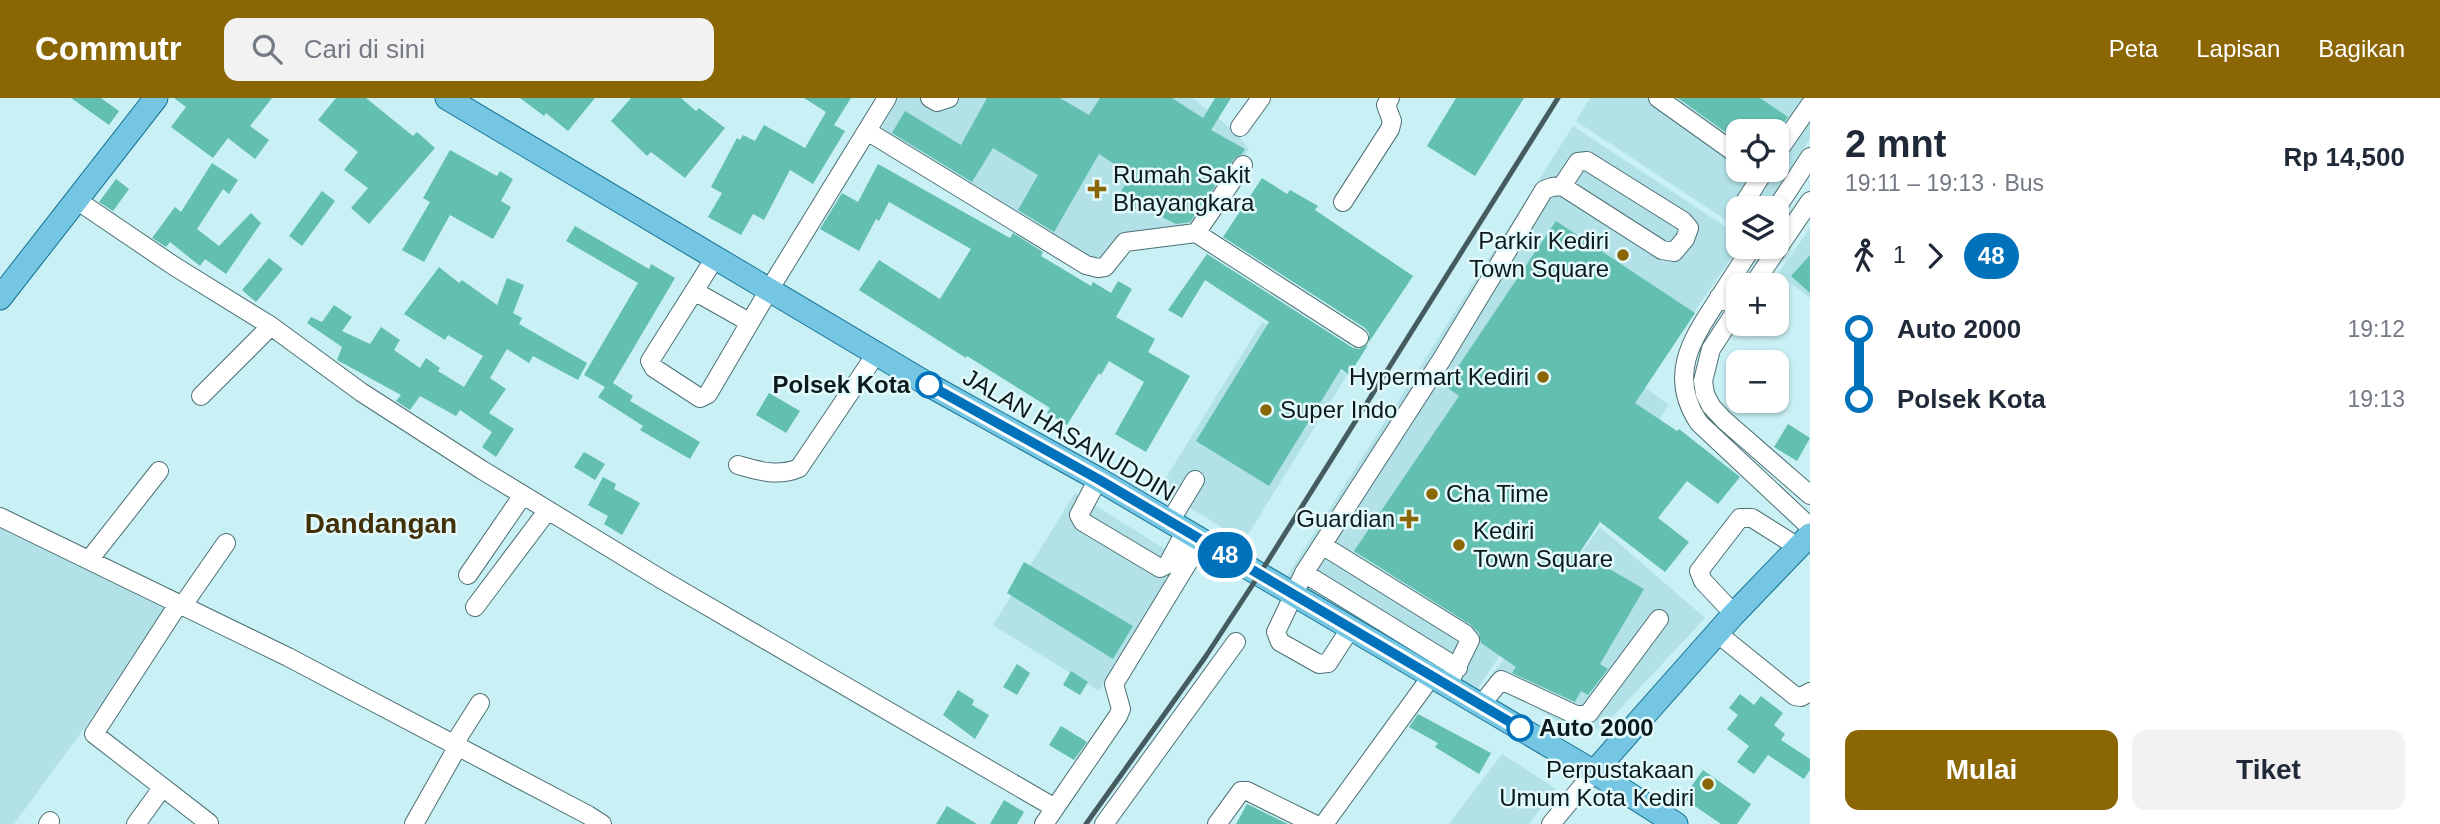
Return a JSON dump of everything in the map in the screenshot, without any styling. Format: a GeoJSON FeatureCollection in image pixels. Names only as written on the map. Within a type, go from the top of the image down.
{"type":"FeatureCollection","features":[{"type":"Feature","properties":{"kind":"main road"},"geometry":{"type":"LineString","coordinates":[[0,298],[156,98]]}},
{"type":"Feature","properties":{"kind":"main road","name":"JALAN HASANUDDIN"},"geometry":{"type":"LineString","coordinates":[[447,98],[876,354],[1098,479],[1350,629],[1445,677],[1481,705],[1676,824]]}},
{"type":"Feature","properties":{"kind":"main road"},"geometry":{"type":"LineString","coordinates":[[1594,772],[1734,614],[1804,541]]}},
{"type":"Feature","properties":{"kind":"street"},"geometry":{"type":"LineString","coordinates":[[715,258],[650,361],[654,368],[699,398],[708,394],[749,322],[887,98]]}},
{"type":"Feature","properties":{"kind":"street"},"geometry":{"type":"LineString","coordinates":[[930,98],[937,102],[948,98]]}},
{"type":"Feature","properties":{"kind":"street"},"geometry":{"type":"LineString","coordinates":[[1240,127],[1261,98]]}},
{"type":"Feature","properties":{"kind":"street"},"geometry":{"type":"LineString","coordinates":[[1343,202],[1390,129],[1392,121],[1386,105],[1390,98]]}},
{"type":"Feature","properties":{"kind":"street"},"geometry":{"type":"LineString","coordinates":[[1670,101],[1726,145]]}},
{"type":"Feature","properties":{"kind":"street"},"geometry":{"type":"LineString","coordinates":[[1789,135],[1810,105]]}},
{"type":"Feature","properties":{"kind":"street"},"geometry":{"type":"LineString","coordinates":[[867,131],[1031,233],[1092,267],[1105,267],[1121,246],[1131,240],[1196,233],[1359,338]]}},
{"type":"Feature","properties":{"kind":"street"},"geometry":{"type":"LineString","coordinates":[[1784,196],[1810,157]]}},
{"type":"Feature","properties":{"kind":"street"},"geometry":{"type":"LineString","coordinates":[[1350,629],[1328,663],[1319,664],[1280,642],[1276,632],[1304,573],[1442,359],[1544,190],[1562,186],[1662,250],[1674,252],[1685,239],[1689,228],[1683,221],[1587,161],[1578,162],[1562,186]]}},
{"type":"Feature","properties":{"kind":"street"},"geometry":{"type":"LineString","coordinates":[[1196,233],[1242,165]]}},
{"type":"Feature","properties":{"kind":"street"},"geometry":{"type":"LineString","coordinates":[[78,201],[174,266],[271,326],[361,392],[523,495],[661,579],[1055,808]]}},
{"type":"Feature","properties":{"kind":"street"},"geometry":{"type":"LineString","coordinates":[[1761,273],[1810,201]]}},
{"type":"Feature","properties":{"kind":"street"},"geometry":{"type":"LineString","coordinates":[[1744,259],[1691,342],[1685,367],[1687,398],[1690,410],[1699,423],[1810,527]]}},
{"type":"Feature","properties":{"kind":"street"},"geometry":{"type":"LineString","coordinates":[[694,291],[749,322]]}},
{"type":"Feature","properties":{"kind":"street"},"geometry":{"type":"LineString","coordinates":[[1719,297],[1726,301]]}},
{"type":"Feature","properties":{"kind":"street"},"geometry":{"type":"LineString","coordinates":[[201,396],[271,326]]}},
{"type":"Feature","properties":{"kind":"street"},"geometry":{"type":"LineString","coordinates":[[1726,326],[1711,349],[1703,381],[1705,394],[1711,406],[1724,420],[1810,495]]}},
{"type":"Feature","properties":{"kind":"street"},"geometry":{"type":"LineString","coordinates":[[1691,342],[1711,349]]}},
{"type":"Feature","properties":{"kind":"street"},"geometry":{"type":"LineString","coordinates":[[738,466],[772,473],[790,472],[799,468],[876,354]]}},
{"type":"Feature","properties":{"kind":"street"},"geometry":{"type":"LineString","coordinates":[[89,560],[159,471]]}},
{"type":"Feature","properties":{"kind":"street"},"geometry":{"type":"LineString","coordinates":[[1098,479],[1079,515],[1083,522],[1160,568],[1168,564],[1185,532]]}},
{"type":"Feature","properties":{"kind":"street"},"geometry":{"type":"LineString","coordinates":[[1044,824],[1118,716],[1121,709],[1114,684],[1185,532],[1195,480]]}},
{"type":"Feature","properties":{"kind":"street"},"geometry":{"type":"LineString","coordinates":[[468,575],[523,495]]}},
{"type":"Feature","properties":{"kind":"street"},"geometry":{"type":"LineString","coordinates":[[475,607],[548,510]]}},
{"type":"Feature","properties":{"kind":"street"},"geometry":{"type":"LineString","coordinates":[[0,517],[288,657],[588,814],[602,824]]}},
{"type":"Feature","properties":{"kind":"street"},"geometry":{"type":"LineString","coordinates":[[1734,614],[1703,581],[1699,571],[1740,518],[1752,518],[1804,541]]}},
{"type":"Feature","properties":{"kind":"street"},"geometry":{"type":"LineString","coordinates":[[209,823],[94,734],[181,604],[226,543]]}},
{"type":"Feature","properties":{"kind":"street"},"geometry":{"type":"LineString","coordinates":[[1322,545],[1465,634],[1470,640],[1445,677],[1325,824]]}},
{"type":"Feature","properties":{"kind":"street"},"geometry":{"type":"LineString","coordinates":[[1304,573],[1445,677]]}},
{"type":"Feature","properties":{"kind":"street"},"geometry":{"type":"LineString","coordinates":[[1481,705],[1499,681],[1504,680],[1578,716],[1589,713],[1659,619]]}},
{"type":"Feature","properties":{"kind":"street"},"geometry":{"type":"LineString","coordinates":[[1717,633],[1795,696],[1801,697],[1810,692]]}},
{"type":"Feature","properties":{"kind":"street"},"geometry":{"type":"LineString","coordinates":[[1104,824],[1236,642]]}},
{"type":"Feature","properties":{"kind":"street"},"geometry":{"type":"LineString","coordinates":[[414,824],[480,703]]}},
{"type":"Feature","properties":{"kind":"street"},"geometry":{"type":"LineString","coordinates":[[1551,824],[1594,772]]}},
{"type":"Feature","properties":{"kind":"street"},"geometry":{"type":"LineString","coordinates":[[136,824],[163,788]]}},
{"type":"Feature","properties":{"kind":"street"},"geometry":{"type":"LineString","coordinates":[[1217,824],[1236,794],[1241,791],[1247,791],[1314,824]]}},
{"type":"Feature","properties":{"kind":"shaded area","name":"Rumah Sakit Bhayangkara"},"geometry":{"type":"Polygon","coordinates":[[[899,98],[1193,98],[1236,133],[1249,149],[1196,230],[1144,234],[1101,263],[1086,259],[879,132],[899,98]]]}},
{"type":"Feature","properties":{"kind":"shaded area"},"geometry":{"type":"Polygon","coordinates":[[[1590,98],[1810,98],[1810,139],[1789,171],[1789,119],[1726,119],[1726,182],[1782,182],[1773,196],[1726,196],[1726,220],[1576,121],[1590,98]]]}},
{"type":"Feature","properties":{"kind":"shaded area","name":"Kediri Town Square"},"geometry":{"type":"Polygon","coordinates":[[[1573,126],[1726,227],[1726,259],[1731,259],[1643,386],[1669,405],[1476,691],[1285,579],[1573,126]]]}},
{"type":"Feature","properties":{"kind":"shaded area"},"geometry":{"type":"Polygon","coordinates":[[[1810,228],[1810,298],[1789,282],[1789,273],[1779,273],[1810,228]]]}},
{"type":"Feature","properties":{"kind":"shaded area"},"geometry":{"type":"Polygon","coordinates":[[[1262,322],[1347,375],[1244,541],[1159,489],[1262,322]]]}},
{"type":"Feature","properties":{"kind":"shaded area"},"geometry":{"type":"Polygon","coordinates":[[[1075,493],[1181,559],[1099,691],[993,625],[1075,493]]]}},
{"type":"Feature","properties":{"kind":"shaded area"},"geometry":{"type":"Polygon","coordinates":[[[0,521],[173,603],[14,824],[0,824],[0,521]]]}},
{"type":"Feature","properties":{"kind":"shaded area"},"geometry":{"type":"Polygon","coordinates":[[[1600,527],[1705,618],[1606,724],[1589,733],[1575,733],[1490,678],[1600,527]]]}},
{"type":"Feature","properties":{"kind":"shaded area"},"geometry":{"type":"Polygon","coordinates":[[[1502,754],[1556,789],[1529,824],[1449,824],[1502,754]]]}},
{"type":"Feature","properties":{"kind":"building"},"geometry":{"type":"Polygon","coordinates":[[[71,98],[101,98],[119,111],[109,125],[71,98]]]}},
{"type":"Feature","properties":{"kind":"building"},"geometry":{"type":"Polygon","coordinates":[[[174,98],[272,98],[250,126],[269,140],[255,159],[228,138],[213,158],[171,127],[186,107],[174,98]]]}},
{"type":"Feature","properties":{"kind":"building"},"geometry":{"type":"Polygon","coordinates":[[[336,98],[366,98],[413,136],[417,132],[435,148],[369,224],[351,208],[368,188],[344,170],[358,152],[318,120],[336,98]]]}},
{"type":"Feature","properties":{"kind":"building"},"geometry":{"type":"Polygon","coordinates":[[[520,98],[595,98],[568,131],[546,113],[544,116],[520,98]]]}},
{"type":"Feature","properties":{"kind":"building"},"geometry":{"type":"Polygon","coordinates":[[[631,98],[681,98],[696,111],[699,108],[725,128],[685,178],[651,152],[647,156],[611,121],[631,98]]]}},
{"type":"Feature","properties":{"kind":"building"},"geometry":{"type":"Polygon","coordinates":[[[804,98],[851,98],[834,125],[845,131],[813,184],[790,170],[764,220],[753,214],[741,235],[708,217],[722,193],[711,187],[737,138],[740,140],[743,135],[755,141],[764,125],[805,148],[826,112],[804,98]]]}},
{"type":"Feature","properties":{"kind":"building","name":"Rumah Sakit Bhayangkara"},"geometry":{"type":"Polygon","coordinates":[[[987,98],[1060,98],[1089,115],[1100,98],[1172,98],[1203,118],[1215,98],[1231,98],[1211,130],[1245,149],[1234,159],[1190,222],[1176,224],[1144,208],[1142,213],[1117,198],[1131,175],[1099,154],[1054,232],[1018,210],[1038,175],[993,148],[972,182],[892,133],[905,111],[961,145],[987,98]]]}},
{"type":"Feature","properties":{"kind":"building"},"geometry":{"type":"Polygon","coordinates":[[[1456,98],[1524,98],[1475,176],[1427,146],[1456,98]]]}},
{"type":"Feature","properties":{"kind":"building"},"geometry":{"type":"Polygon","coordinates":[[[1678,98],[1760,98],[1788,117],[1726,119],[1726,132],[1678,98]]]}},
{"type":"Feature","properties":{"kind":"building"},"geometry":{"type":"Polygon","coordinates":[[[450,150],[497,176],[500,171],[513,179],[501,201],[511,207],[493,239],[450,215],[424,262],[402,250],[430,202],[423,198],[450,150]]]}},
{"type":"Feature","properties":{"kind":"building"},"geometry":{"type":"Polygon","coordinates":[[[212,163],[238,180],[229,194],[223,189],[197,229],[219,246],[251,213],[261,223],[226,274],[205,259],[200,266],[170,242],[166,247],[152,238],[175,207],[181,212],[212,163]]]}},
{"type":"Feature","properties":{"kind":"building"},"geometry":{"type":"Polygon","coordinates":[[[878,164],[1010,238],[1013,233],[1043,252],[1041,256],[1091,286],[1093,282],[1111,293],[1118,281],[1132,289],[1116,317],[1155,339],[1148,352],[1190,376],[1146,452],[1115,434],[1144,382],[1109,361],[1067,425],[1047,413],[1050,408],[859,290],[879,260],[940,299],[971,249],[889,202],[879,221],[876,219],[859,251],[820,229],[842,193],[858,202],[878,164]]]}},
{"type":"Feature","properties":{"kind":"building"},"geometry":{"type":"Polygon","coordinates":[[[1262,178],[1287,194],[1290,190],[1318,206],[1315,210],[1413,276],[1369,342],[1369,333],[1365,328],[1223,237],[1262,178]]]}},
{"type":"Feature","properties":{"kind":"building"},"geometry":{"type":"Polygon","coordinates":[[[116,179],[129,189],[113,211],[99,202],[116,179]]]}},
{"type":"Feature","properties":{"kind":"building"},"geometry":{"type":"Polygon","coordinates":[[[322,191],[335,201],[302,246],[289,236],[322,191]]]}},
{"type":"Feature","properties":{"kind":"building"},"geometry":{"type":"Polygon","coordinates":[[[1556,221],[1695,313],[1635,403],[1677,431],[1679,429],[1740,477],[1718,504],[1687,481],[1658,518],[1689,542],[1665,572],[1600,522],[1580,552],[1644,589],[1600,664],[1608,669],[1588,695],[1581,691],[1575,702],[1512,673],[1516,667],[1481,643],[1479,633],[1471,625],[1354,551],[1459,396],[1445,386],[1556,221]]]}},
{"type":"Feature","properties":{"kind":"building"},"geometry":{"type":"Polygon","coordinates":[[[575,226],[649,269],[651,264],[675,278],[613,383],[633,396],[630,401],[700,442],[690,459],[640,430],[643,426],[598,397],[605,387],[584,375],[638,283],[566,241],[575,226]]]}},
{"type":"Feature","properties":{"kind":"building","name":"Super Indo"},"geometry":{"type":"Polygon","coordinates":[[[1207,254],[1353,348],[1359,349],[1368,345],[1349,375],[1341,369],[1269,486],[1196,441],[1269,322],[1205,280],[1182,318],[1168,310],[1207,254]]]}},
{"type":"Feature","properties":{"kind":"building"},"geometry":{"type":"Polygon","coordinates":[[[1810,255],[1810,293],[1791,276],[1810,255]]]}},
{"type":"Feature","properties":{"kind":"building"},"geometry":{"type":"Polygon","coordinates":[[[269,258],[283,269],[256,302],[242,290],[269,258]]]}},
{"type":"Feature","properties":{"kind":"building"},"geometry":{"type":"Polygon","coordinates":[[[439,267],[459,283],[462,280],[497,305],[507,278],[524,285],[513,313],[522,318],[519,324],[587,363],[578,380],[533,356],[529,363],[507,349],[490,378],[506,389],[489,413],[514,429],[496,457],[482,447],[492,432],[460,410],[456,416],[420,396],[410,410],[396,401],[401,395],[337,360],[342,347],[307,323],[311,317],[322,322],[334,305],[352,317],[342,331],[370,344],[381,327],[400,340],[394,350],[420,368],[426,358],[440,368],[438,371],[464,387],[483,356],[448,335],[445,340],[404,314],[439,267]]]}},
{"type":"Feature","properties":{"kind":"building"},"geometry":{"type":"Polygon","coordinates":[[[769,393],[800,411],[786,433],[756,415],[769,393]]]}},
{"type":"Feature","properties":{"kind":"building"},"geometry":{"type":"Polygon","coordinates":[[[1788,424],[1810,438],[1797,461],[1774,447],[1788,424]]]}},
{"type":"Feature","properties":{"kind":"building"},"geometry":{"type":"Polygon","coordinates":[[[584,452],[605,464],[595,480],[574,467],[584,452]]]}},
{"type":"Feature","properties":{"kind":"building"},"geometry":{"type":"Polygon","coordinates":[[[603,477],[616,484],[614,489],[640,503],[622,535],[604,524],[608,516],[588,505],[603,477]]]}},
{"type":"Feature","properties":{"kind":"building"},"geometry":{"type":"Polygon","coordinates":[[[1024,562],[1133,626],[1113,659],[1007,593],[1024,562]]]}},
{"type":"Feature","properties":{"kind":"building"},"geometry":{"type":"Polygon","coordinates":[[[1017,664],[1030,673],[1017,695],[1003,687],[1017,664]]]}},
{"type":"Feature","properties":{"kind":"building"},"geometry":{"type":"Polygon","coordinates":[[[1071,671],[1088,682],[1080,695],[1063,685],[1071,671]]]}},
{"type":"Feature","properties":{"kind":"building"},"geometry":{"type":"Polygon","coordinates":[[[958,690],[974,700],[972,705],[989,715],[975,739],[943,715],[958,690]]]}},
{"type":"Feature","properties":{"kind":"building"},"geometry":{"type":"Polygon","coordinates":[[[1740,694],[1754,705],[1761,696],[1783,713],[1774,725],[1785,734],[1781,740],[1810,759],[1810,770],[1804,779],[1768,755],[1754,774],[1737,762],[1749,746],[1727,729],[1738,715],[1729,708],[1740,694]]]}},
{"type":"Feature","properties":{"kind":"building"},"geometry":{"type":"Polygon","coordinates":[[[1418,714],[1491,753],[1479,774],[1435,747],[1438,743],[1409,727],[1418,714]]]}},
{"type":"Feature","properties":{"kind":"building"},"geometry":{"type":"Polygon","coordinates":[[[1061,726],[1087,742],[1074,760],[1049,745],[1061,726]]]}},
{"type":"Feature","properties":{"kind":"building","name":"Perpustakaan Umum Kota Kediri"},"geometry":{"type":"Polygon","coordinates":[[[1703,770],[1751,804],[1737,824],[1721,824],[1683,798],[1703,770]]]}},
{"type":"Feature","properties":{"kind":"building"},"geometry":{"type":"Polygon","coordinates":[[[1004,800],[1024,812],[1017,824],[990,824],[1004,800]]]}},
{"type":"Feature","properties":{"kind":"building"},"geometry":{"type":"Polygon","coordinates":[[[1247,804],[1288,824],[1236,824],[1247,804]]]}},
{"type":"Feature","properties":{"kind":"building"},"geometry":{"type":"Polygon","coordinates":[[[947,806],[977,824],[936,824],[947,806]]]}},
{"type":"Feature","properties":{"kind":"railway"},"geometry":{"type":"LineString","coordinates":[[1086,824],[1206,656],[1259,575],[1558,98]]}},
{"type":"Feature","properties":{"kind":"bus line","name":"48"},"geometry":{"type":"LineString","coordinates":[[929,385],[1098,479],[1520,728]]}},
{"type":"Feature","properties":{"kind":"place","name":"Rumah Sakit Bhayangkara"},"geometry":{"type":"Point","coordinates":[1097,189]}},
{"type":"Feature","properties":{"kind":"place","name":"Parkir Kediri Town Square"},"geometry":{"type":"Point","coordinates":[1623,255]}},
{"type":"Feature","properties":{"kind":"place","name":"Hypermart Kediri"},"geometry":{"type":"Point","coordinates":[1543,377]}},
{"type":"Feature","properties":{"kind":"place","name":"Polsek Kota"},"geometry":{"type":"Point","coordinates":[929,385]}},
{"type":"Feature","properties":{"kind":"place","name":"Super Indo"},"geometry":{"type":"Point","coordinates":[1266,410]}},
{"type":"Feature","properties":{"kind":"place","name":"Cha Time"},"geometry":{"type":"Point","coordinates":[1432,494]}},
{"type":"Feature","properties":{"kind":"place","name":"Guardian"},"geometry":{"type":"Point","coordinates":[1409,519]}},
{"type":"Feature","properties":{"kind":"place","name":"Kediri Town Square"},"geometry":{"type":"Point","coordinates":[1459,545]}},
{"type":"Feature","properties":{"kind":"place","name":"Auto 2000"},"geometry":{"type":"Point","coordinates":[1520,728]}},
{"type":"Feature","properties":{"kind":"place","name":"Perpustakaan Umum Kota Kediri"},"geometry":{"type":"Point","coordinates":[1708,784]}},
{"type":"Feature","properties":{"kind":"district","name":"Dandangan"},"geometry":{"type":"Point","coordinates":[381,523]}}]}
